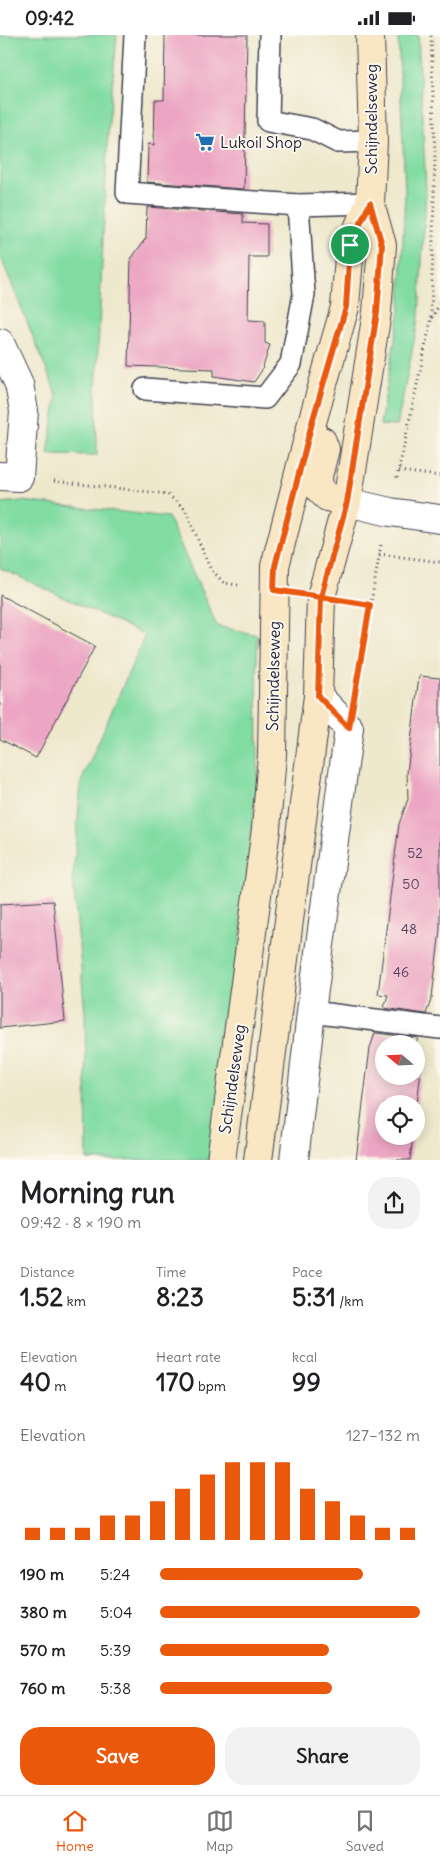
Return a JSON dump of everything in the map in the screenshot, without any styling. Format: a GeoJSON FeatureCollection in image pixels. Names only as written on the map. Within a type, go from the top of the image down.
{"type":"FeatureCollection","features":[{"type":"Feature","properties":{"kind":"main road","name":"Schijndelseweg"},"geometry":{"type":"LineString","coordinates":[[258,1160],[318,696],[321,597],[347,502],[377,312],[382,245],[370,203],[373,141],[370,35]]}},
{"type":"Feature","properties":{"kind":"main road","name":"Schijndelseweg"},"geometry":{"type":"LineString","coordinates":[[221,1160],[266,829],[272,755],[275,566],[313,419],[346,307],[350,245],[370,203]]}},
{"type":"Feature","properties":{"kind":"main road"},"geometry":{"type":"LineString","coordinates":[[313,419],[325,449],[318,477],[318,489],[327,497],[347,502]]}},
{"type":"Feature","properties":{"kind":"street"},"geometry":{"type":"LineString","coordinates":[[0,343],[19,384],[24,411],[9,476]]}},
{"type":"Feature","properties":{"kind":"street"},"geometry":{"type":"LineString","coordinates":[[347,502],[390,512],[440,519]]}},
{"type":"Feature","properties":{"kind":"street"},"geometry":{"type":"LineString","coordinates":[[294,1160],[311,1012],[349,728],[318,696]]}},
{"type":"Feature","properties":{"kind":"lane"},"geometry":{"type":"LineString","coordinates":[[135,35],[126,193],[298,205],[370,203]]}},
{"type":"Feature","properties":{"kind":"lane"},"geometry":{"type":"LineString","coordinates":[[270,35],[268,121],[312,129],[338,142],[373,141]]}},
{"type":"Feature","properties":{"kind":"lane"},"geometry":{"type":"LineString","coordinates":[[145,389],[266,398],[291,364],[304,294],[298,205]]}},
{"type":"Feature","properties":{"kind":"lane"},"geometry":{"type":"LineString","coordinates":[[311,1012],[440,1028]]}},
{"type":"Feature","properties":{"kind":"path"},"geometry":{"type":"LineString","coordinates":[[349,728],[379,554],[390,512],[431,320],[435,154],[431,35]]}},
{"type":"Feature","properties":{"kind":"path"},"geometry":{"type":"LineString","coordinates":[[431,320],[440,303]]}},
{"type":"Feature","properties":{"kind":"path"},"geometry":{"type":"LineString","coordinates":[[399,471],[440,476]]}},
{"type":"Feature","properties":{"kind":"path"},"geometry":{"type":"LineString","coordinates":[[9,476],[167,494],[185,509],[210,568],[224,583],[274,590]]}},
{"type":"Feature","properties":{"kind":"path"},"geometry":{"type":"LineString","coordinates":[[379,554],[440,562]]}},
{"type":"Feature","properties":{"kind":"path"},"geometry":{"type":"LineString","coordinates":[[321,597],[370,605]]}},
{"type":"Feature","properties":{"kind":"green space"},"geometry":{"type":"Polygon","coordinates":[[[0,35],[117,35],[108,132],[96,393],[97,455],[48,454],[57,396],[0,255],[0,35]]]}},
{"type":"Feature","properties":{"kind":"green space"},"geometry":{"type":"Polygon","coordinates":[[[398,35],[418,35],[426,191],[419,316],[397,426],[380,425],[400,311],[405,190],[398,35]]]}},
{"type":"Feature","properties":{"kind":"green space"},"geometry":{"type":"Polygon","coordinates":[[[21,501],[168,517],[217,626],[257,635],[258,768],[242,927],[214,1160],[87,1160],[85,1013],[73,878],[81,782],[145,635],[0,568],[0,503],[21,501]]]}},
{"type":"Feature","properties":{"kind":"building"},"geometry":{"type":"Polygon","coordinates":[[[165,35],[247,35],[244,189],[147,182],[148,144],[154,145],[155,100],[164,100],[165,35]]]}},
{"type":"Feature","properties":{"kind":"building"},"geometry":{"type":"Polygon","coordinates":[[[147,207],[243,214],[243,223],[267,224],[267,257],[249,257],[248,320],[265,321],[265,343],[270,345],[262,370],[254,382],[214,376],[214,369],[128,366],[131,259],[146,238],[147,207]]]}},
{"type":"Feature","properties":{"kind":"building"},"geometry":{"type":"Polygon","coordinates":[[[0,595],[95,646],[36,758],[0,739],[0,595]]]}},
{"type":"Feature","properties":{"kind":"building"},"geometry":{"type":"Polygon","coordinates":[[[419,676],[440,678],[440,930],[432,997],[426,1014],[384,1008],[388,995],[378,994],[399,824],[408,799],[407,773],[419,676]]]}},
{"type":"Feature","properties":{"kind":"building"},"geometry":{"type":"Polygon","coordinates":[[[53,901],[65,1021],[0,1028],[0,904],[53,901]]]}},
{"type":"Feature","properties":{"kind":"building"},"geometry":{"type":"Polygon","coordinates":[[[375,1033],[392,1035],[375,1035],[375,1085],[419,1085],[418,1095],[375,1095],[375,1145],[412,1145],[410,1160],[356,1160],[370,1048],[375,1033]]]}},
{"type":"Feature","properties":{"kind":"place","name":"Lukoil Shop"},"geometry":{"type":"Point","coordinates":[205,142]}},
{"type":"Feature","properties":{"kind":"route"},"geometry":{"type":"LineString","coordinates":[[350,245],[346,307],[313,419],[275,566],[274,590],[321,597],[318,696],[349,728],[370,605],[321,597],[347,502],[377,312],[382,245],[370,203],[350,245]]}}]}
